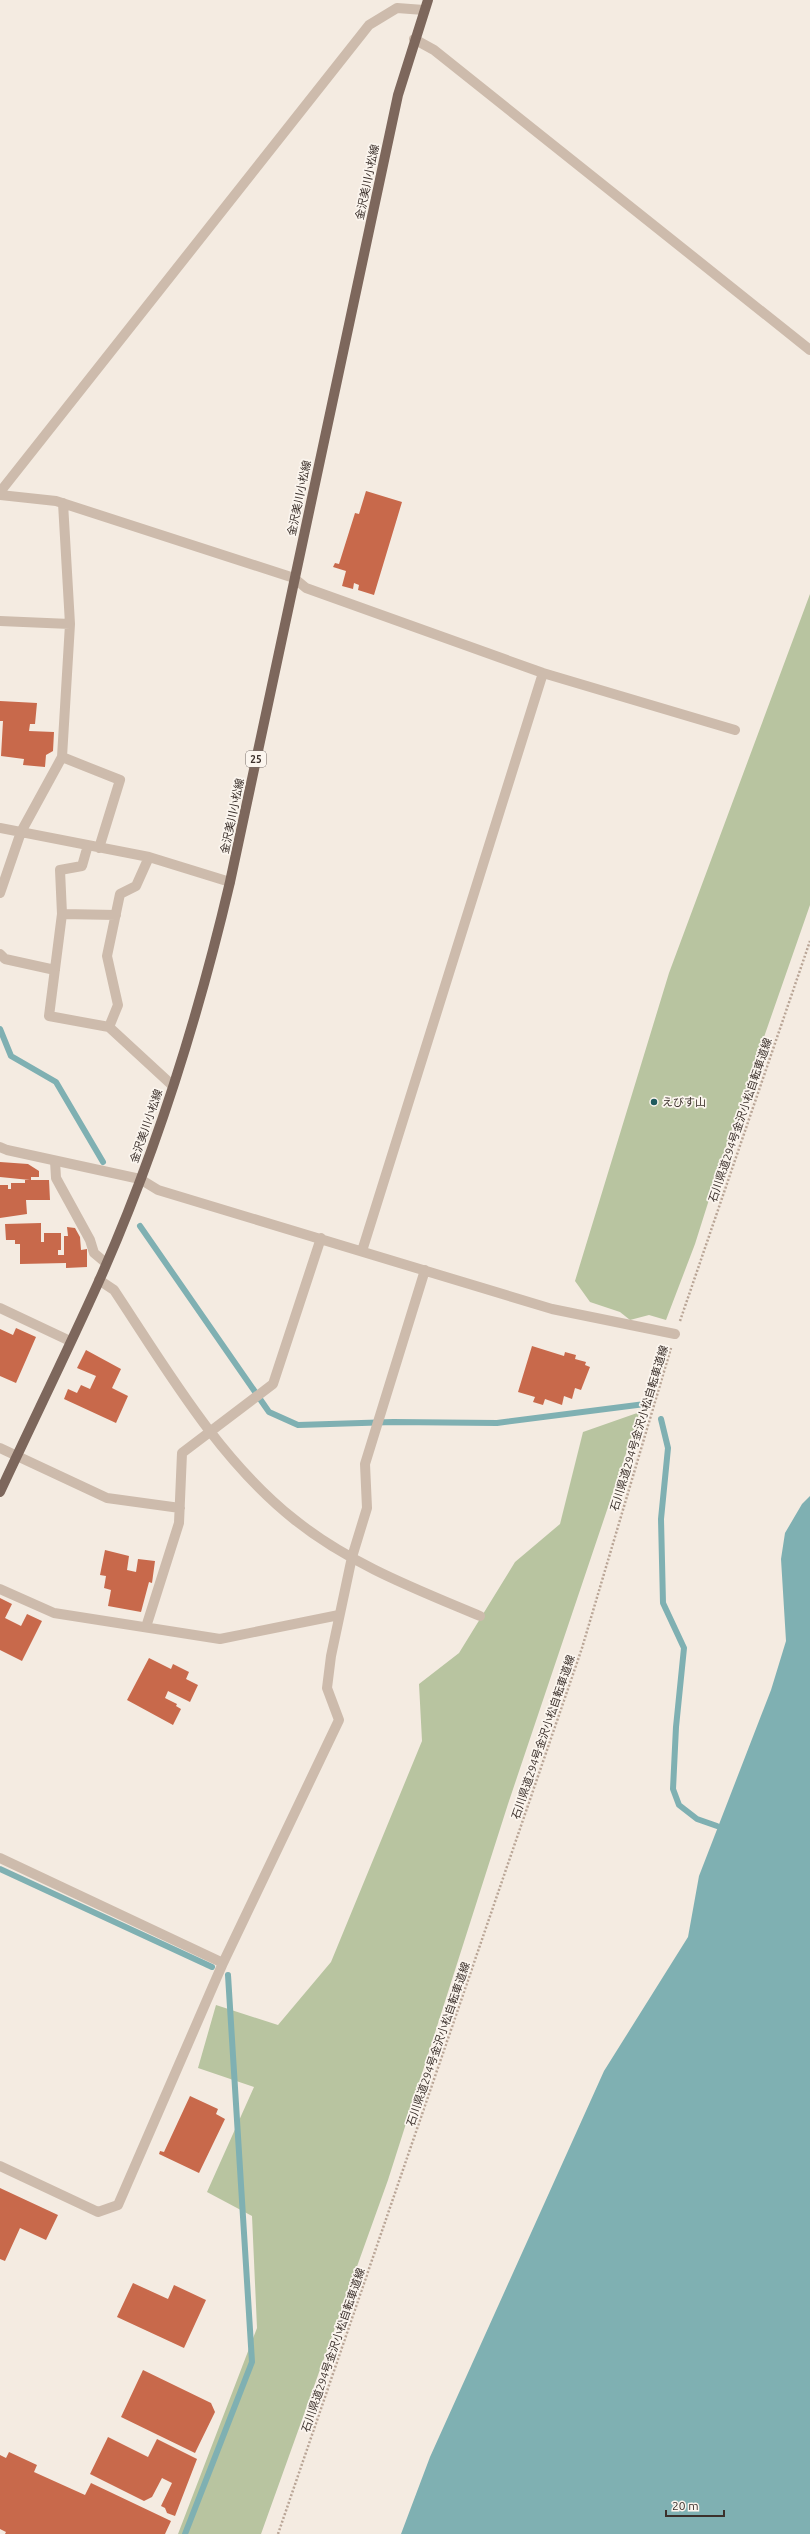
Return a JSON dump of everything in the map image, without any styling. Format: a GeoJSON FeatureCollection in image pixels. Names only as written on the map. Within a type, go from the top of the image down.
{"type":"FeatureCollection","features":[{"type":"Feature","properties":{"kind":"main road","name":"金沢美川小松線"},"geometry":{"type":"LineString","coordinates":[[0,1492],[99,1280],[140,1179],[173,1086],[207,979],[230,882],[398,95],[414,39],[428,0]]}},
{"type":"Feature","properties":{"kind":"street"},"geometry":{"type":"LineString","coordinates":[[424,10],[397,8],[369,25],[0,493],[62,503],[294,578],[306,588],[543,673],[735,730]]}},
{"type":"Feature","properties":{"kind":"street"},"geometry":{"type":"LineString","coordinates":[[414,39],[434,50],[810,350]]}},
{"type":"Feature","properties":{"kind":"street"},"geometry":{"type":"LineString","coordinates":[[0,893],[21,832],[62,757],[70,624],[62,503]]}},
{"type":"Feature","properties":{"kind":"street"},"geometry":{"type":"LineString","coordinates":[[0,621],[70,624]]}},
{"type":"Feature","properties":{"kind":"street"},"geometry":{"type":"LineString","coordinates":[[362,1250],[543,673]]}},
{"type":"Feature","properties":{"kind":"street"},"geometry":{"type":"LineString","coordinates":[[62,757],[120,780],[99,848]]}},
{"type":"Feature","properties":{"kind":"street"},"geometry":{"type":"LineString","coordinates":[[0,828],[149,858],[230,882]]}},
{"type":"Feature","properties":{"kind":"street"},"geometry":{"type":"LineString","coordinates":[[88,846],[82,866],[60,870],[62,914],[49,1016],[108,1027],[173,1086]]}},
{"type":"Feature","properties":{"kind":"street"},"geometry":{"type":"LineString","coordinates":[[108,1027],[118,1005],[107,956],[120,894],[136,886],[149,858]]}},
{"type":"Feature","properties":{"kind":"street"},"geometry":{"type":"LineString","coordinates":[[62,914],[116,915]]}},
{"type":"Feature","properties":{"kind":"street"},"geometry":{"type":"LineString","coordinates":[[0,954],[5,959],[55,970]]}},
{"type":"Feature","properties":{"kind":"street"},"geometry":{"type":"LineString","coordinates":[[0,1147],[140,1179],[158,1190],[362,1250],[552,1309],[675,1334]]}},
{"type":"Feature","properties":{"kind":"street"},"geometry":{"type":"LineString","coordinates":[[56,1161],[56,1178],[90,1240],[94,1253],[106,1263]]}},
{"type":"Feature","properties":{"kind":"street"},"geometry":{"type":"LineString","coordinates":[[146,1627],[179,1523],[182,1453],[274,1384],[321,1238]]}},
{"type":"Feature","properties":{"kind":"street"},"geometry":{"type":"LineString","coordinates":[[0,2166],[98,2212],[118,2205],[223,1963],[339,1720],[327,1688],[331,1656],[352,1557],[367,1508],[365,1464],[425,1270]]}},
{"type":"Feature","properties":{"kind":"street"},"geometry":{"type":"LineString","coordinates":[[99,1280],[114,1290],[173,1380],[238,1466],[295,1520],[377,1573],[480,1616]]}},
{"type":"Feature","properties":{"kind":"street"},"geometry":{"type":"LineString","coordinates":[[0,1308],[70,1341]]}},
{"type":"Feature","properties":{"kind":"street"},"geometry":{"type":"LineString","coordinates":[[0,1448],[107,1498],[180,1508]]}},
{"type":"Feature","properties":{"kind":"street"},"geometry":{"type":"LineString","coordinates":[[0,1589],[54,1613],[220,1638],[340,1615]]}},
{"type":"Feature","properties":{"kind":"street"},"geometry":{"type":"LineString","coordinates":[[0,1858],[223,1963]]}},
{"type":"Feature","properties":{"kind":"path","name":"石川県道294号金沢小松自転車道線"},"geometry":{"type":"LineString","coordinates":[[278,2534],[582,1648],[675,1334],[810,941]]}},
{"type":"Feature","properties":{"kind":"green space"},"geometry":{"type":"Polygon","coordinates":[[[810,594],[810,905],[725,1149],[695,1244],[666,1320],[649,1315],[630,1320],[620,1312],[590,1302],[575,1281],[669,973],[810,594]]]}},
{"type":"Feature","properties":{"kind":"green space"},"geometry":{"type":"Polygon","coordinates":[[[640,1412],[508,1804],[388,2180],[261,2534],[178,2534],[257,2328],[252,2216],[207,2192],[254,2087],[198,2068],[216,2005],[278,2025],[331,1962],[422,1741],[419,1684],[459,1653],[515,1562],[560,1524],[583,1432],[640,1412]]]}},
{"type":"Feature","properties":{"kind":"water"},"geometry":{"type":"Polygon","coordinates":[[[810,1496],[810,2534],[401,2534],[430,2457],[604,2071],[688,1937],[699,1876],[771,1690],[786,1641],[781,1559],[785,1533],[802,1504],[810,1496]]]}},
{"type":"Feature","properties":{"kind":"building"},"geometry":{"type":"Polygon","coordinates":[[[366,491],[402,502],[374,595],[358,590],[359,585],[354,583],[353,589],[342,586],[346,571],[333,567],[335,563],[339,564],[355,513],[359,514],[366,491]]]}},
{"type":"Feature","properties":{"kind":"building"},"geometry":{"type":"Polygon","coordinates":[[[0,701],[37,703],[35,724],[30,724],[29,731],[54,732],[53,751],[46,755],[45,767],[23,765],[24,759],[1,756],[3,721],[0,721],[0,701]]]}},
{"type":"Feature","properties":{"kind":"building"},"geometry":{"type":"Polygon","coordinates":[[[0,1162],[28,1164],[39,1171],[39,1177],[31,1177],[31,1180],[49,1180],[50,1200],[26,1200],[27,1214],[0,1218],[0,1185],[8,1185],[8,1189],[11,1189],[11,1183],[25,1183],[25,1180],[30,1180],[0,1177],[0,1162]]]}},
{"type":"Feature","properties":{"kind":"building"},"geometry":{"type":"Polygon","coordinates":[[[41,1223],[41,1242],[44,1242],[44,1233],[61,1233],[61,1250],[58,1250],[58,1255],[64,1255],[64,1236],[68,1236],[67,1227],[75,1228],[80,1237],[81,1250],[87,1249],[87,1267],[66,1268],[66,1263],[20,1264],[20,1244],[15,1244],[15,1240],[6,1240],[5,1224],[41,1223]]]}},
{"type":"Feature","properties":{"kind":"building"},"geometry":{"type":"Polygon","coordinates":[[[16,1328],[36,1337],[16,1383],[0,1376],[0,1329],[13,1335],[16,1328]]]}},
{"type":"Feature","properties":{"kind":"building"},"geometry":{"type":"Polygon","coordinates":[[[532,1346],[564,1356],[565,1352],[576,1355],[575,1359],[586,1362],[585,1365],[590,1367],[581,1390],[575,1388],[572,1399],[564,1396],[562,1405],[545,1399],[543,1405],[533,1402],[535,1397],[518,1392],[532,1346]]]}},
{"type":"Feature","properties":{"kind":"building"},"geometry":{"type":"Polygon","coordinates":[[[86,1350],[121,1369],[112,1388],[128,1396],[116,1423],[64,1399],[68,1389],[77,1393],[81,1385],[90,1389],[96,1376],[77,1368],[86,1350]]]}},
{"type":"Feature","properties":{"kind":"building"},"geometry":{"type":"Polygon","coordinates":[[[105,1550],[129,1556],[127,1570],[136,1572],[138,1559],[155,1561],[152,1583],[149,1582],[141,1612],[108,1606],[111,1590],[104,1588],[106,1576],[100,1575],[105,1550]]]}},
{"type":"Feature","properties":{"kind":"building"},"geometry":{"type":"Polygon","coordinates":[[[0,1598],[12,1604],[5,1618],[21,1626],[27,1614],[42,1621],[22,1661],[0,1650],[0,1598]]]}},
{"type":"Feature","properties":{"kind":"building"},"geometry":{"type":"Polygon","coordinates":[[[149,1658],[171,1669],[173,1664],[189,1672],[186,1679],[198,1685],[190,1702],[168,1691],[165,1698],[177,1704],[176,1706],[181,1709],[173,1725],[127,1700],[149,1658]]]}},
{"type":"Feature","properties":{"kind":"building"},"geometry":{"type":"Polygon","coordinates":[[[190,2096],[218,2109],[216,2114],[225,2119],[199,2173],[159,2154],[160,2151],[164,2152],[190,2096]]]}},
{"type":"Feature","properties":{"kind":"building"},"geometry":{"type":"Polygon","coordinates":[[[0,2188],[58,2215],[46,2240],[20,2228],[5,2261],[0,2259],[0,2188]]]}},
{"type":"Feature","properties":{"kind":"building"},"geometry":{"type":"Polygon","coordinates":[[[133,2283],[168,2299],[174,2285],[206,2300],[184,2348],[117,2317],[133,2283]]]}},
{"type":"Feature","properties":{"kind":"building"},"geometry":{"type":"Polygon","coordinates":[[[143,2370],[211,2403],[215,2412],[195,2453],[121,2417],[143,2370]]]}},
{"type":"Feature","properties":{"kind":"building"},"geometry":{"type":"Polygon","coordinates":[[[108,2437],[148,2457],[157,2439],[197,2459],[175,2516],[167,2513],[165,2508],[161,2506],[172,2483],[162,2478],[152,2497],[144,2501],[90,2474],[108,2437]]]}},
{"type":"Feature","properties":{"kind":"building"},"geometry":{"type":"Polygon","coordinates":[[[9,2452],[37,2465],[34,2472],[85,2495],[91,2483],[171,2521],[165,2534],[5,2534],[6,2532],[0,2529],[0,2455],[6,2458],[9,2452]]]}},
{"type":"Feature","properties":{"kind":"waterway"},"geometry":{"type":"LineString","coordinates":[[0,1029],[11,1056],[56,1082],[103,1162]]}},
{"type":"Feature","properties":{"kind":"waterway"},"geometry":{"type":"LineString","coordinates":[[140,1226],[269,1412],[298,1425],[393,1422],[497,1423],[645,1404]]}},
{"type":"Feature","properties":{"kind":"waterway"},"geometry":{"type":"LineString","coordinates":[[661,1419],[668,1448],[661,1519],[663,1603],[684,1648],[676,1727],[673,1789],[679,1805],[697,1819],[717,1826]]}},
{"type":"Feature","properties":{"kind":"waterway"},"geometry":{"type":"LineString","coordinates":[[0,1869],[212,1967]]}},
{"type":"Feature","properties":{"kind":"waterway"},"geometry":{"type":"LineString","coordinates":[[185,2534],[252,2362],[228,1975]]}},
{"type":"Feature","properties":{"kind":"place","name":"えびす山"},"geometry":{"type":"Point","coordinates":[654,1102]}}]}
